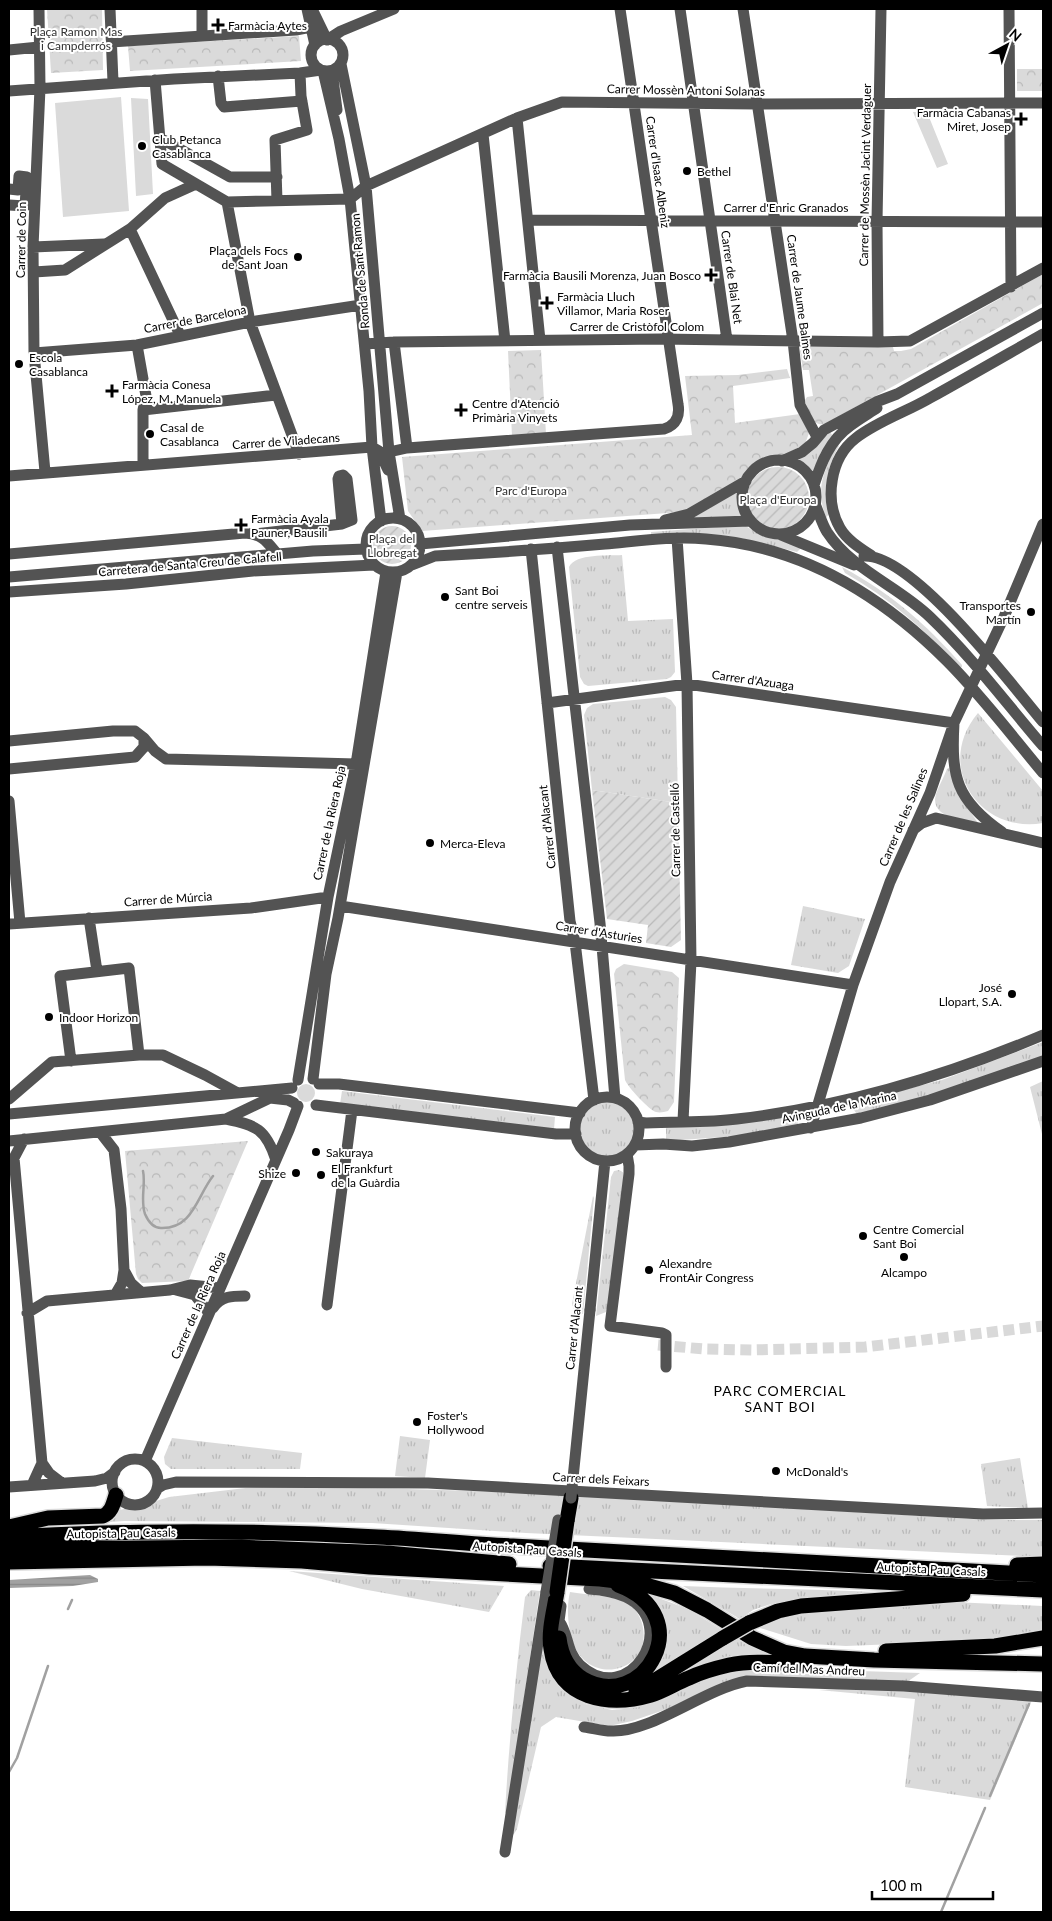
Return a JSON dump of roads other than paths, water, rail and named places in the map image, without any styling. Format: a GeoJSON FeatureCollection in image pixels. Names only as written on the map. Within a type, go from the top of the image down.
{"type":"FeatureCollection","features":[{"type":"Feature","properties":{"kind":"highway"},"geometry":{"type":"LineString","coordinates":[[9,1527],[48,1518],[103,1516],[111,1510],[116,1495]]}},
{"type":"Feature","properties":{"kind":"highway"},"geometry":{"type":"LineString","coordinates":[[571,1498],[555,1593],[550,1640],[555,1664],[564,1680],[574,1688],[596,1698],[614,1701],[651,1694],[692,1676],[730,1665],[783,1663],[940,1666],[1003,1664]]}},
{"type":"Feature","properties":{"kind":"highway","name":"Autopista Pau Casals"},"geometry":{"type":"LineString","coordinates":[[9,1536],[78,1533],[247,1532],[379,1537],[1043,1575]]}},
{"type":"Feature","properties":{"kind":"highway","name":"Autopista Pau Casals"},"geometry":{"type":"LineString","coordinates":[[9,1551],[215,1547],[292,1549],[387,1553],[510,1564],[1037,1590]]}},
{"type":"Feature","properties":{"kind":"highway"},"geometry":{"type":"LineString","coordinates":[[9,1562],[207,1558],[302,1561],[595,1584],[642,1584],[674,1593],[766,1646],[784,1652],[805,1656],[874,1660],[1043,1664]]}},
{"type":"Feature","properties":{"kind":"highway"},"geometry":{"type":"LineString","coordinates":[[800,1561],[849,1558],[1011,1565],[1043,1564]]}},
{"type":"Feature","properties":{"kind":"highway"},"geometry":{"type":"LineString","coordinates":[[558,1621],[560,1647],[564,1659],[578,1676],[587,1681],[617,1686],[637,1678],[651,1664],[658,1650],[660,1629],[654,1612],[641,1597],[630,1590],[595,1584]]}},
{"type":"Feature","properties":{"kind":"highway"},"geometry":{"type":"LineString","coordinates":[[614,1701],[644,1689],[723,1638],[749,1623],[778,1611],[801,1606],[1037,1590]]}},
{"type":"Feature","properties":{"kind":"highway"},"geometry":{"type":"LineString","coordinates":[[726,1622],[771,1640],[810,1649],[896,1651],[995,1646],[1043,1638]]}},
{"type":"Feature","properties":{"kind":"street","name":"Carrer de Coin"},"geometry":{"type":"LineString","coordinates":[[39,9],[40,88],[33,246],[38,314],[34,353],[45,472]]}},
{"type":"Feature","properties":{"kind":"street"},"geometry":{"type":"LineString","coordinates":[[110,9],[113,82]]}},
{"type":"Feature","properties":{"kind":"street"},"geometry":{"type":"LineString","coordinates":[[202,9],[202,36]]}},
{"type":"Feature","properties":{"kind":"street"},"geometry":{"type":"LineString","coordinates":[[307,9],[315,45]]}},
{"type":"Feature","properties":{"kind":"street"},"geometry":{"type":"LineString","coordinates":[[312,9],[327,40]]}},
{"type":"Feature","properties":{"kind":"street"},"geometry":{"type":"LineString","coordinates":[[327,40],[336,33],[394,9]]}},
{"type":"Feature","properties":{"kind":"street","name":"Carrer d'Isaac Albeniz"},"geometry":{"type":"LineString","coordinates":[[407,448],[670,427],[678,417],[679,410],[669,339],[620,9]]}},
{"type":"Feature","properties":{"kind":"street","name":"Carrer de Blai Net"},"geometry":{"type":"LineString","coordinates":[[680,9],[727,340]]}},
{"type":"Feature","properties":{"kind":"street","name":"Carrer de Jaume Balmes"},"geometry":{"type":"LineString","coordinates":[[743,9],[793,341],[800,405],[818,437]]}},
{"type":"Feature","properties":{"kind":"street","name":"Carrer de Mossèn Jacint Verdaguer"},"geometry":{"type":"LineString","coordinates":[[878,342],[877,221],[881,9]]}},
{"type":"Feature","properties":{"kind":"street"},"geometry":{"type":"LineString","coordinates":[[1009,9],[1009,222],[1011,287],[1043,268]]}},
{"type":"Feature","properties":{"kind":"street"},"geometry":{"type":"LineString","coordinates":[[111,42],[296,30],[311,27]]}},
{"type":"Feature","properties":{"kind":"street"},"geometry":{"type":"LineString","coordinates":[[236,75],[302,65],[312,60],[311,52],[320,41],[334,41],[341,47],[350,28]]}},
{"type":"Feature","properties":{"kind":"street"},"geometry":{"type":"LineString","coordinates":[[9,50],[40,47]]}},
{"type":"Feature","properties":{"kind":"street","name":"Ronda de Sant Ramon"},"geometry":{"type":"LineString","coordinates":[[329,69],[343,57],[341,47]]}},
{"type":"Feature","properties":{"kind":"street","name":"Ronda de Sant Ramon"},"geometry":{"type":"LineString","coordinates":[[312,60],[315,66],[329,69],[346,90],[366,186],[389,452],[400,520]]}},
{"type":"Feature","properties":{"kind":"street"},"geometry":{"type":"LineString","coordinates":[[9,91],[113,82],[236,75],[300,74],[329,69]]}},
{"type":"Feature","properties":{"kind":"street","name":"Ronda de Sant Ramon"},"geometry":{"type":"LineString","coordinates":[[329,69],[338,113],[339,139]]}},
{"type":"Feature","properties":{"kind":"street","name":"Ronda de Sant Ramon"},"geometry":{"type":"LineString","coordinates":[[329,69],[350,199],[365,344],[372,447],[381,521]]}},
{"type":"Feature","properties":{"kind":"street"},"geometry":{"type":"LineString","coordinates":[[277,200],[275,140],[307,130],[300,74]]}},
{"type":"Feature","properties":{"kind":"street"},"geometry":{"type":"LineString","coordinates":[[218,76],[221,103],[224,107],[302,101]]}},
{"type":"Feature","properties":{"kind":"street"},"geometry":{"type":"LineString","coordinates":[[155,80],[162,164],[227,202],[350,199]]}},
{"type":"Feature","properties":{"kind":"street","name":"Ronda de Sant Ramon"},"geometry":{"type":"LineString","coordinates":[[338,113],[346,90]]}},
{"type":"Feature","properties":{"kind":"street","name":"Carrer Mossèn Antoni Solanas"},"geometry":{"type":"LineString","coordinates":[[350,199],[366,186],[517,118],[562,102],[757,104],[1043,103]]}},
{"type":"Feature","properties":{"kind":"street"},"geometry":{"type":"LineString","coordinates":[[517,118],[540,340]]}},
{"type":"Feature","properties":{"kind":"street"},"geometry":{"type":"LineString","coordinates":[[483,134],[505,341]]}},
{"type":"Feature","properties":{"kind":"street"},"geometry":{"type":"LineString","coordinates":[[160,138],[230,176],[276,177]]}},
{"type":"Feature","properties":{"kind":"street"},"geometry":{"type":"LineString","coordinates":[[9,189],[18,190],[19,176],[27,177],[25,206],[9,205]]}},
{"type":"Feature","properties":{"kind":"street"},"geometry":{"type":"LineString","coordinates":[[34,272],[65,270],[130,229],[165,198],[196,184]]}},
{"type":"Feature","properties":{"kind":"street"},"geometry":{"type":"LineString","coordinates":[[227,202],[250,322],[299,454]]}},
{"type":"Feature","properties":{"kind":"street","name":"Carrer d'Enric Granados"},"geometry":{"type":"LineString","coordinates":[[529,220],[1043,222]]}},
{"type":"Feature","properties":{"kind":"street"},"geometry":{"type":"LineString","coordinates":[[130,229],[180,336]]}},
{"type":"Feature","properties":{"kind":"street"},"geometry":{"type":"LineString","coordinates":[[33,246],[105,244]]}},
{"type":"Feature","properties":{"kind":"street","name":"Carrer de Cristòfol Colom"},"geometry":{"type":"LineString","coordinates":[[365,344],[394,342],[669,339],[910,341],[1011,287]]}},
{"type":"Feature","properties":{"kind":"street","name":"Carrer de Barcelona"},"geometry":{"type":"LineString","coordinates":[[34,353],[137,345],[250,322],[361,305]]}},
{"type":"Feature","properties":{"kind":"street"},"geometry":{"type":"LineString","coordinates":[[1043,313],[893,396],[842,432],[820,465],[814,485],[815,504],[826,532],[841,549],[863,568],[906,596],[948,634],[1043,746]]}},
{"type":"Feature","properties":{"kind":"street"},"geometry":{"type":"LineString","coordinates":[[1043,334],[920,404],[863,433],[851,442],[839,458],[832,483],[833,508],[840,528],[852,541],[873,557],[896,568],[934,597],[960,622],[1043,722]]}},
{"type":"Feature","properties":{"kind":"street"},"geometry":{"type":"LineString","coordinates":[[389,452],[407,448],[394,342]]}},
{"type":"Feature","properties":{"kind":"street"},"geometry":{"type":"LineString","coordinates":[[137,345],[146,396],[143,465]]}},
{"type":"Feature","properties":{"kind":"street","name":"Ronda de Sant Ramon"},"geometry":{"type":"LineString","coordinates":[[369,391],[389,452]]}},
{"type":"Feature","properties":{"kind":"street"},"geometry":{"type":"LineString","coordinates":[[144,410],[276,395]]}},
{"type":"Feature","properties":{"kind":"street"},"geometry":{"type":"LineString","coordinates":[[782,461],[802,452],[824,430],[876,402],[893,396]]}},
{"type":"Feature","properties":{"kind":"street"},"geometry":{"type":"LineString","coordinates":[[863,418],[892,418]]}},
{"type":"Feature","properties":{"kind":"street"},"geometry":{"type":"LineString","coordinates":[[372,447],[379,451],[394,483]]}},
{"type":"Feature","properties":{"kind":"street","name":"Carrer de Viladecans"},"geometry":{"type":"LineString","coordinates":[[9,476],[372,447]]}},
{"type":"Feature","properties":{"kind":"street"},"geometry":{"type":"LineString","coordinates":[[814,485],[800,467],[782,461],[762,464],[752,472],[746,481],[742,502],[744,511],[750,521],[765,532],[792,538],[828,555],[863,568]]}},
{"type":"Feature","properties":{"kind":"street"},"geometry":{"type":"LineString","coordinates":[[649,524],[689,514],[746,481]]}},
{"type":"Feature","properties":{"kind":"street"},"geometry":{"type":"LineString","coordinates":[[779,534],[792,532],[803,526],[811,516],[815,504]]}},
{"type":"Feature","properties":{"kind":"street"},"geometry":{"type":"LineString","coordinates":[[412,565],[417,557],[420,544],[414,529],[400,520],[391,518],[381,521],[370,531],[366,539],[366,549],[369,558],[374,564],[392,572],[412,565],[435,556],[659,538],[729,541],[798,558],[845,581],[912,629],[948,661],[1043,773]]}},
{"type":"Feature","properties":{"kind":"street"},"geometry":{"type":"LineString","coordinates":[[420,544],[513,534],[649,524],[676,525],[750,521]]}},
{"type":"Feature","properties":{"kind":"street"},"geometry":{"type":"LineString","coordinates":[[9,554],[236,534],[256,534],[342,524]]}},
{"type":"Feature","properties":{"kind":"street","name":"Carrer de les Salines"},"geometry":{"type":"LineString","coordinates":[[811,1128],[854,985],[890,882],[930,793],[954,723],[973,689],[986,654],[1004,617],[1043,524]]}},
{"type":"Feature","properties":{"kind":"street"},"geometry":{"type":"LineString","coordinates":[[256,534],[264,539],[278,555]]}},
{"type":"Feature","properties":{"kind":"street","name":"Carrer de Castelló"},"geometry":{"type":"LineString","coordinates":[[677,538],[687,684],[691,960],[683,1121]]}},
{"type":"Feature","properties":{"kind":"street"},"geometry":{"type":"LineString","coordinates":[[557,547],[602,947],[615,1098]]}},
{"type":"Feature","properties":{"kind":"street","name":"Carretera de Santa Creu de Calafell"},"geometry":{"type":"LineString","coordinates":[[9,577],[278,555],[313,550],[366,549]]}},
{"type":"Feature","properties":{"kind":"street","name":"Carrer d'Alacant"},"geometry":{"type":"LineString","coordinates":[[531,549],[570,921],[575,942],[594,1100]]}},
{"type":"Feature","properties":{"kind":"street"},"geometry":{"type":"LineString","coordinates":[[841,549],[856,556],[873,557],[906,596]]}},
{"type":"Feature","properties":{"kind":"street"},"geometry":{"type":"LineString","coordinates":[[828,555],[845,581]]}},
{"type":"Feature","properties":{"kind":"street","name":"Carretera de Santa Creu de Calafell"},"geometry":{"type":"LineString","coordinates":[[9,592],[126,584],[253,571],[374,564]]}},
{"type":"Feature","properties":{"kind":"street","name":"Carrer de la Riera Roja"},"geometry":{"type":"LineString","coordinates":[[295,1084],[328,897],[356,764],[392,572]]}},
{"type":"Feature","properties":{"kind":"street","name":"Carrer de la Riera Roja"},"geometry":{"type":"LineString","coordinates":[[316,1081],[326,974],[340,906],[392,572]]}},
{"type":"Feature","properties":{"kind":"street","name":"Carrer d'Azuaga"},"geometry":{"type":"LineString","coordinates":[[547,703],[687,684],[954,723]]}},
{"type":"Feature","properties":{"kind":"street"},"geometry":{"type":"LineString","coordinates":[[973,689],[1002,697]]}},
{"type":"Feature","properties":{"kind":"street"},"geometry":{"type":"LineString","coordinates":[[954,723],[953,757],[956,776],[962,794],[983,818],[1002,832]]}},
{"type":"Feature","properties":{"kind":"street"},"geometry":{"type":"LineString","coordinates":[[9,741],[113,731],[135,731],[166,759],[356,764]]}},
{"type":"Feature","properties":{"kind":"street"},"geometry":{"type":"LineString","coordinates":[[9,769],[135,757],[144,747],[144,738]]}},
{"type":"Feature","properties":{"kind":"street"},"geometry":{"type":"LineString","coordinates":[[930,793],[933,808],[940,819]]}},
{"type":"Feature","properties":{"kind":"street"},"geometry":{"type":"LineString","coordinates":[[9,801],[14,923]]}},
{"type":"Feature","properties":{"kind":"street"},"geometry":{"type":"LineString","coordinates":[[912,831],[922,823],[936,818],[1040,840]]}},
{"type":"Feature","properties":{"kind":"street","name":"Carrer de Múrcia"},"geometry":{"type":"LineString","coordinates":[[14,923],[251,908],[328,897]]}},
{"type":"Feature","properties":{"kind":"street","name":"Carrer d'Asturies"},"geometry":{"type":"LineString","coordinates":[[340,906],[854,985]]}},
{"type":"Feature","properties":{"kind":"street"},"geometry":{"type":"LineString","coordinates":[[89,918],[98,971]]}},
{"type":"Feature","properties":{"kind":"street"},"geometry":{"type":"LineString","coordinates":[[72,1060],[60,976],[129,968],[139,1055]]}},
{"type":"Feature","properties":{"kind":"street","name":"Avinguda de la Marina"},"geometry":{"type":"LineString","coordinates":[[638,1122],[736,1120],[817,1107],[891,1089],[1009,1049],[1043,1035]]}},
{"type":"Feature","properties":{"kind":"street"},"geometry":{"type":"LineString","coordinates":[[9,1099],[52,1062],[139,1055],[163,1055],[236,1092]]}},
{"type":"Feature","properties":{"kind":"street","name":"Avinguda de la Marina"},"geometry":{"type":"LineString","coordinates":[[635,1145],[692,1146],[729,1142],[861,1118],[930,1100],[1043,1061]]}},
{"type":"Feature","properties":{"kind":"street"},"geometry":{"type":"LineString","coordinates":[[9,1114],[236,1092],[295,1084],[305,1077],[316,1081],[580,1113]]}},
{"type":"Feature","properties":{"kind":"street"},"geometry":{"type":"LineString","coordinates":[[316,1081],[322,1093],[316,1105]]}},
{"type":"Feature","properties":{"kind":"street"},"geometry":{"type":"LineString","coordinates":[[295,1084],[291,1096],[296,1104]]}},
{"type":"Feature","properties":{"kind":"street"},"geometry":{"type":"LineString","coordinates":[[226,1119],[270,1098],[288,1100],[304,1108],[316,1105],[556,1134],[576,1134]]}},
{"type":"Feature","properties":{"kind":"street"},"geometry":{"type":"LineString","coordinates":[[615,1098],[630,1107],[638,1122],[639,1134],[635,1145],[627,1154],[618,1159],[605,1161],[595,1158],[580,1146],[576,1134],[576,1125],[580,1113],[587,1104],[594,1100],[615,1098]]}},
{"type":"Feature","properties":{"kind":"street","name":"Carrer de la Riera Roja"},"geometry":{"type":"LineString","coordinates":[[145,1461],[276,1160],[296,1104]]}},
{"type":"Feature","properties":{"kind":"street"},"geometry":{"type":"LineString","coordinates":[[327,1305],[352,1110]]}},
{"type":"Feature","properties":{"kind":"street"},"geometry":{"type":"LineString","coordinates":[[9,1141],[226,1119],[248,1124],[261,1132],[270,1143],[276,1160]]}},
{"type":"Feature","properties":{"kind":"street"},"geometry":{"type":"LineString","coordinates":[[114,1150],[128,1129]]}},
{"type":"Feature","properties":{"kind":"street"},"geometry":{"type":"LineString","coordinates":[[100,1132],[114,1150],[121,1209],[124,1270],[122,1283],[115,1295]]}},
{"type":"Feature","properties":{"kind":"street"},"geometry":{"type":"LineString","coordinates":[[24,1140],[12,1155],[42,1463],[49,1473],[62,1482]]}},
{"type":"Feature","properties":{"kind":"street"},"geometry":{"type":"LineString","coordinates":[[627,1154],[629,1166],[610,1326],[662,1333],[666,1336],[666,1367]]}},
{"type":"Feature","properties":{"kind":"street","name":"Carrer d'Alacant"},"geometry":{"type":"LineString","coordinates":[[571,1498],[605,1161]]}},
{"type":"Feature","properties":{"kind":"street"},"geometry":{"type":"LineString","coordinates":[[124,1270],[131,1283],[141,1292]]}},
{"type":"Feature","properties":{"kind":"street"},"geometry":{"type":"LineString","coordinates":[[28,1313],[48,1301],[170,1290],[190,1285],[220,1288]]}},
{"type":"Feature","properties":{"kind":"street"},"geometry":{"type":"LineString","coordinates":[[25,1288],[32,1294],[48,1301]]}},
{"type":"Feature","properties":{"kind":"street"},"geometry":{"type":"LineString","coordinates":[[170,1290],[195,1295],[209,1313],[217,1302],[224,1298],[245,1296]]}},
{"type":"Feature","properties":{"kind":"street"},"geometry":{"type":"LineString","coordinates":[[9,1487],[103,1479],[110,1477],[119,1466],[128,1460],[138,1459],[145,1461],[156,1472],[159,1482],[155,1495],[150,1501],[139,1505],[124,1503],[116,1495],[112,1483],[115,1472]]}},
{"type":"Feature","properties":{"kind":"street"},"geometry":{"type":"LineString","coordinates":[[32,1485],[42,1463]]}},
{"type":"Feature","properties":{"kind":"street","name":"Carrer dels Feixars"},"geometry":{"type":"LineString","coordinates":[[158,1488],[176,1482],[400,1482],[983,1514],[1043,1513]]}},
{"type":"Feature","properties":{"kind":"street"},"geometry":{"type":"LineString","coordinates":[[555,1593],[558,1621]]}},
{"type":"Feature","properties":{"kind":"street"},"geometry":{"type":"LineString","coordinates":[[505,1852],[555,1593]]}},
{"type":"Feature","properties":{"kind":"street","name":"Camí del Mas Andreu"},"geometry":{"type":"LineString","coordinates":[[584,1727],[611,1732],[626,1730],[648,1723],[730,1684],[747,1681],[904,1686],[1043,1697]]}},
{"type":"Feature","properties":{"kind":"waterway"},"geometry":{"type":"LineString","coordinates":[[143,1171],[145,1214],[151,1224],[161,1228],[172,1227],[187,1217],[213,1176]]}},
{"type":"Feature","properties":{"kind":"waterway"},"geometry":{"type":"LineString","coordinates":[[68,1609],[72,1600]]}},
{"type":"Feature","properties":{"kind":"waterway"},"geometry":{"type":"LineString","coordinates":[[9,1772],[17,1758],[48,1666]]}},
{"type":"Feature","properties":{"kind":"waterway"},"geometry":{"type":"LineString","coordinates":[[990,1796],[1029,1704]]}},
{"type":"Feature","properties":{"kind":"waterway"},"geometry":{"type":"LineString","coordinates":[[941,1912],[985,1808]]}},
{"type":"Feature","properties":{"kind":"tunnel"},"geometry":{"type":"LineString","coordinates":[[658,1345],[704,1349],[752,1350],[865,1347],[1043,1326]]}},
{"type":"Feature","properties":{"kind":"place","name":"Farmàcia Aytes"},"geometry":{"type":"Point","coordinates":[218,25]}},
{"type":"Feature","properties":{"kind":"place","name":"Farmàcia Cabanas Miret, Josep"},"geometry":{"type":"Point","coordinates":[1021,119]}},
{"type":"Feature","properties":{"kind":"place","name":"Club Petanca Casablanca"},"geometry":{"type":"Point","coordinates":[142,146]}},
{"type":"Feature","properties":{"kind":"place","name":"Bethel"},"geometry":{"type":"Point","coordinates":[687,171]}},
{"type":"Feature","properties":{"kind":"place","name":"Plaça dels Focs de Sant Joan"},"geometry":{"type":"Point","coordinates":[298,257]}},
{"type":"Feature","properties":{"kind":"place","name":"Farmàcia Bausili Morenza, Juan Bosco"},"geometry":{"type":"Point","coordinates":[711,275]}},
{"type":"Feature","properties":{"kind":"place","name":"Farmàcia Lluch Villamor, Maria Roser"},"geometry":{"type":"Point","coordinates":[547,303]}},
{"type":"Feature","properties":{"kind":"place","name":"Escola Casablanca"},"geometry":{"type":"Point","coordinates":[19,364]}},
{"type":"Feature","properties":{"kind":"place","name":"Farmàcia Conesa López, M. Manuela"},"geometry":{"type":"Point","coordinates":[112,391]}},
{"type":"Feature","properties":{"kind":"place","name":"Centre d'Atenció Primària Vinyets"},"geometry":{"type":"Point","coordinates":[461,410]}},
{"type":"Feature","properties":{"kind":"place","name":"Casal de Casablanca"},"geometry":{"type":"Point","coordinates":[150,434]}},
{"type":"Feature","properties":{"kind":"place","name":"Farmàcia Ayala Pauner, Bausili"},"geometry":{"type":"Point","coordinates":[241,525]}},
{"type":"Feature","properties":{"kind":"place","name":"Sant Boi centre serveis"},"geometry":{"type":"Point","coordinates":[445,597]}},
{"type":"Feature","properties":{"kind":"place","name":"Transportes Martín"},"geometry":{"type":"Point","coordinates":[1031,612]}},
{"type":"Feature","properties":{"kind":"place","name":"Merca-Eleva"},"geometry":{"type":"Point","coordinates":[430,843]}},
{"type":"Feature","properties":{"kind":"place","name":"José Llopart, S.A."},"geometry":{"type":"Point","coordinates":[1012,994]}},
{"type":"Feature","properties":{"kind":"place","name":"Indoor Horizon"},"geometry":{"type":"Point","coordinates":[49,1017]}},
{"type":"Feature","properties":{"kind":"place","name":"Sakuraya"},"geometry":{"type":"Point","coordinates":[316,1152]}},
{"type":"Feature","properties":{"kind":"place","name":"Shize"},"geometry":{"type":"Point","coordinates":[296,1173]}},
{"type":"Feature","properties":{"kind":"place","name":"El Frankfurt de la Guàrdia"},"geometry":{"type":"Point","coordinates":[321,1175]}},
{"type":"Feature","properties":{"kind":"place","name":"Centre Comercial Sant Boi"},"geometry":{"type":"Point","coordinates":[863,1236]}},
{"type":"Feature","properties":{"kind":"place","name":"Alcampo"},"geometry":{"type":"Point","coordinates":[904,1257]}},
{"type":"Feature","properties":{"kind":"place","name":"Alexandre FrontAir Congress"},"geometry":{"type":"Point","coordinates":[649,1270]}},
{"type":"Feature","properties":{"kind":"place","name":"Foster's Hollywood"},"geometry":{"type":"Point","coordinates":[417,1422]}},
{"type":"Feature","properties":{"kind":"place","name":"McDonald's"},"geometry":{"type":"Point","coordinates":[776,1471]}},
{"type":"Feature","properties":{"kind":"district","name":"PARC COMERCIAL SANT BOI"},"geometry":{"type":"Point","coordinates":[780,1398]}},
{"type":"Feature","properties":{"kind":"park label","name":"Plaça Ramon Mas i Campderrós"},"geometry":{"type":"Point","coordinates":[76,38]}},
{"type":"Feature","properties":{"kind":"park label","name":"Parc d'Europa"},"geometry":{"type":"Point","coordinates":[531,490]}},
{"type":"Feature","properties":{"kind":"park label","name":"Plaça d'Europa"},"geometry":{"type":"Point","coordinates":[778,499]}},
{"type":"Feature","properties":{"kind":"park label","name":"Plaça del Llobregat"},"geometry":{"type":"Point","coordinates":[392,545]}}]}
